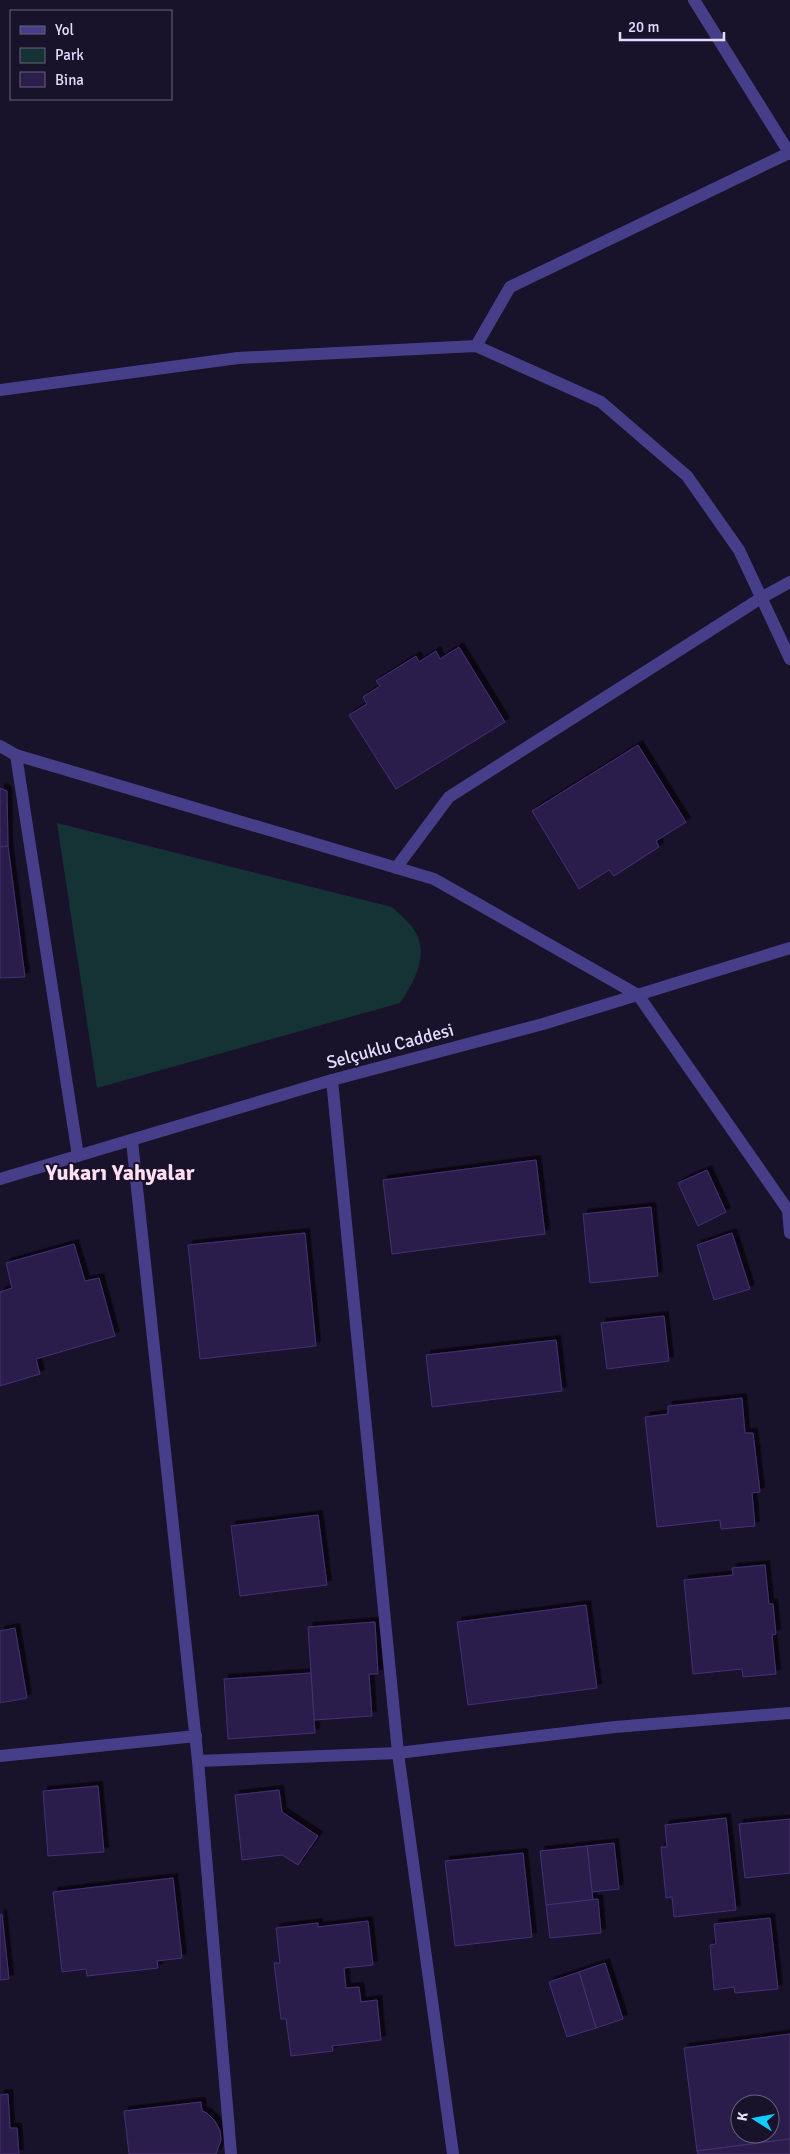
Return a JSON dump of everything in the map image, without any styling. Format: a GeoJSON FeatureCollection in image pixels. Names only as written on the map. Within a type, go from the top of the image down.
{"type":"FeatureCollection","features":[{"type":"Feature","properties":{"kind":"street"},"geometry":{"type":"LineString","coordinates":[[476,346],[510,287],[790,153],[694,0]]}},
{"type":"Feature","properties":{"kind":"street"},"geometry":{"type":"LineString","coordinates":[[0,390],[238,358],[476,346],[601,402],[687,476],[739,550],[790,659]]}},
{"type":"Feature","properties":{"kind":"street"},"geometry":{"type":"LineString","coordinates":[[396,868],[450,798],[761,598],[790,582]]}},
{"type":"Feature","properties":{"kind":"street"},"geometry":{"type":"LineString","coordinates":[[0,746],[16,755],[434,879],[638,995],[789,1211],[790,1233]]}},
{"type":"Feature","properties":{"kind":"street"},"geometry":{"type":"LineString","coordinates":[[16,755],[78,1156]]}},
{"type":"Feature","properties":{"kind":"street","name":"Selçuklu Caddesi"},"geometry":{"type":"LineString","coordinates":[[0,1179],[332,1080],[543,1024],[790,948]]}},
{"type":"Feature","properties":{"kind":"street"},"geometry":{"type":"LineString","coordinates":[[332,1080],[398,1753],[453,2154]]}},
{"type":"Feature","properties":{"kind":"street"},"geometry":{"type":"LineString","coordinates":[[132,1141],[196,1736],[231,2154]]}},
{"type":"Feature","properties":{"kind":"street"},"geometry":{"type":"LineString","coordinates":[[198,1761],[398,1753],[615,1727],[790,1713]]}},
{"type":"Feature","properties":{"kind":"street"},"geometry":{"type":"LineString","coordinates":[[0,1756],[196,1736]]}},
{"type":"Feature","properties":{"kind":"green space"},"geometry":{"type":"Polygon","coordinates":[[[57,823],[392,907],[412,926],[420,942],[421,951],[418,969],[400,1003],[97,1088],[57,823]]]}},
{"type":"Feature","properties":{"kind":"building"},"geometry":{"type":"Polygon","coordinates":[[[459,647],[505,722],[396,789],[349,715],[367,704],[363,697],[380,686],[376,681],[416,656],[419,662],[436,651],[440,659],[459,647]]]}},
{"type":"Feature","properties":{"kind":"building"},"geometry":{"type":"Polygon","coordinates":[[[638,745],[686,822],[656,841],[659,847],[614,876],[609,870],[579,889],[532,811],[638,745]]]}},
{"type":"Feature","properties":{"kind":"building"},"geometry":{"type":"Polygon","coordinates":[[[0,788],[7,791],[8,846],[0,847],[0,788]]]}},
{"type":"Feature","properties":{"kind":"building"},"geometry":{"type":"Polygon","coordinates":[[[8,846],[25,977],[0,978],[0,847],[8,846]]]}},
{"type":"Feature","properties":{"kind":"building"},"geometry":{"type":"Polygon","coordinates":[[[536,1160],[545,1234],[392,1254],[383,1180],[536,1160]]]}},
{"type":"Feature","properties":{"kind":"building"},"geometry":{"type":"Polygon","coordinates":[[[707,1170],[726,1212],[698,1226],[678,1183],[707,1170]]]}},
{"type":"Feature","properties":{"kind":"building"},"geometry":{"type":"Polygon","coordinates":[[[651,1207],[658,1276],[590,1283],[583,1214],[651,1207]]]}},
{"type":"Feature","properties":{"kind":"building"},"geometry":{"type":"Polygon","coordinates":[[[305,1233],[316,1346],[200,1359],[188,1245],[305,1233]]]}},
{"type":"Feature","properties":{"kind":"building"},"geometry":{"type":"Polygon","coordinates":[[[732,1233],[750,1289],[714,1300],[697,1245],[732,1233]]]}},
{"type":"Feature","properties":{"kind":"building"},"geometry":{"type":"Polygon","coordinates":[[[74,1244],[85,1281],[99,1278],[115,1336],[36,1359],[40,1374],[0,1386],[0,1292],[12,1288],[6,1263],[74,1244]]]}},
{"type":"Feature","properties":{"kind":"building"},"geometry":{"type":"Polygon","coordinates":[[[664,1316],[669,1361],[607,1369],[601,1323],[664,1316]]]}},
{"type":"Feature","properties":{"kind":"building"},"geometry":{"type":"Polygon","coordinates":[[[556,1340],[562,1391],[432,1407],[426,1355],[556,1340]]]}},
{"type":"Feature","properties":{"kind":"building"},"geometry":{"type":"Polygon","coordinates":[[[742,1398],[745,1433],[753,1433],[760,1492],[752,1493],[755,1526],[721,1529],[720,1520],[657,1527],[645,1417],[668,1414],[668,1406],[742,1398]]]}},
{"type":"Feature","properties":{"kind":"building"},"geometry":{"type":"Polygon","coordinates":[[[318,1515],[327,1585],[240,1596],[231,1526],[318,1515]]]}},
{"type":"Feature","properties":{"kind":"building"},"geometry":{"type":"Polygon","coordinates":[[[765,1565],[769,1604],[773,1604],[776,1634],[772,1635],[776,1674],[743,1677],[742,1669],[693,1674],[684,1580],[733,1575],[732,1568],[765,1565]]]}},
{"type":"Feature","properties":{"kind":"building"},"geometry":{"type":"Polygon","coordinates":[[[586,1605],[597,1688],[468,1705],[457,1622],[586,1605]]]}},
{"type":"Feature","properties":{"kind":"building"},"geometry":{"type":"Polygon","coordinates":[[[375,1622],[378,1674],[369,1674],[372,1716],[314,1720],[308,1627],[375,1622]]]}},
{"type":"Feature","properties":{"kind":"building"},"geometry":{"type":"Polygon","coordinates":[[[15,1628],[27,1698],[0,1703],[0,1631],[15,1628]]]}},
{"type":"Feature","properties":{"kind":"building"},"geometry":{"type":"Polygon","coordinates":[[[311,1673],[315,1733],[228,1739],[224,1679],[311,1673]]]}},
{"type":"Feature","properties":{"kind":"building"},"geometry":{"type":"Polygon","coordinates":[[[98,1786],[104,1852],[48,1856],[43,1791],[98,1786]]]}},
{"type":"Feature","properties":{"kind":"building"},"geometry":{"type":"Polygon","coordinates":[[[279,1790],[282,1812],[318,1836],[298,1865],[282,1855],[242,1860],[235,1795],[279,1790]]]}},
{"type":"Feature","properties":{"kind":"building"},"geometry":{"type":"Polygon","coordinates":[[[726,1818],[736,1910],[674,1917],[672,1897],[666,1898],[661,1847],[667,1847],[665,1825],[726,1818]]]}},
{"type":"Feature","properties":{"kind":"building"},"geometry":{"type":"Polygon","coordinates":[[[790,1819],[790,1873],[745,1878],[739,1824],[790,1819]]]}},
{"type":"Feature","properties":{"kind":"building"},"geometry":{"type":"Polygon","coordinates":[[[614,1843],[619,1889],[592,1892],[587,1846],[614,1843]]]}},
{"type":"Feature","properties":{"kind":"building"},"geometry":{"type":"Polygon","coordinates":[[[587,1846],[593,1900],[546,1905],[540,1851],[587,1846]]]}},
{"type":"Feature","properties":{"kind":"building"},"geometry":{"type":"Polygon","coordinates":[[[523,1853],[532,1937],[455,1946],[445,1861],[523,1853]]]}},
{"type":"Feature","properties":{"kind":"building"},"geometry":{"type":"Polygon","coordinates":[[[173,1878],[182,1958],[157,1961],[158,1968],[87,1976],[86,1969],[62,1972],[53,1892],[173,1878]]]}},
{"type":"Feature","properties":{"kind":"building"},"geometry":{"type":"Polygon","coordinates":[[[598,1899],[601,1933],[550,1938],[546,1905],[598,1899]]]}},
{"type":"Feature","properties":{"kind":"building"},"geometry":{"type":"Polygon","coordinates":[[[2,1914],[9,1979],[0,1980],[0,1915],[2,1914]]]}},
{"type":"Feature","properties":{"kind":"building"},"geometry":{"type":"Polygon","coordinates":[[[770,1918],[778,1989],[735,1993],[734,1987],[714,1990],[710,1945],[716,1944],[714,1924],[770,1918]]]}},
{"type":"Feature","properties":{"kind":"building"},"geometry":{"type":"Polygon","coordinates":[[[368,1921],[373,1965],[344,1968],[346,1988],[359,1987],[361,2002],[377,2000],[381,2040],[332,2046],[333,2051],[291,2056],[286,2019],[281,2019],[274,1963],[280,1963],[276,1928],[318,1923],[318,1927],[368,1921]]]}},
{"type":"Feature","properties":{"kind":"building"},"geometry":{"type":"Polygon","coordinates":[[[605,1963],[623,2019],[596,2028],[579,1972],[605,1963]]]}},
{"type":"Feature","properties":{"kind":"building"},"geometry":{"type":"Polygon","coordinates":[[[579,1972],[596,2028],[567,2037],[549,1982],[579,1972]]]}},
{"type":"Feature","properties":{"kind":"building"},"geometry":{"type":"Polygon","coordinates":[[[790,2034],[790,2139],[780,2140],[780,2094],[730,2094],[730,2144],[751,2144],[697,2151],[684,2048],[790,2034]]]}},
{"type":"Feature","properties":{"kind":"building"},"geometry":{"type":"Polygon","coordinates":[[[8,2094],[10,2128],[17,2128],[19,2154],[0,2154],[0,2095],[8,2094]]]}},
{"type":"Feature","properties":{"kind":"building"},"geometry":{"type":"Polygon","coordinates":[[[201,2102],[202,2111],[215,2121],[220,2131],[221,2140],[216,2154],[129,2154],[124,2111],[201,2102]]]}},
{"type":"Feature","properties":{"kind":"building"},"geometry":{"type":"Polygon","coordinates":[[[790,2139],[790,2154],[698,2154],[697,2151],[751,2144],[780,2144],[780,2140],[790,2139]]]}},
{"type":"Feature","properties":{"kind":"district","name":"Yukarı Yahyalar"},"geometry":{"type":"Point","coordinates":[120,1172]}}]}
